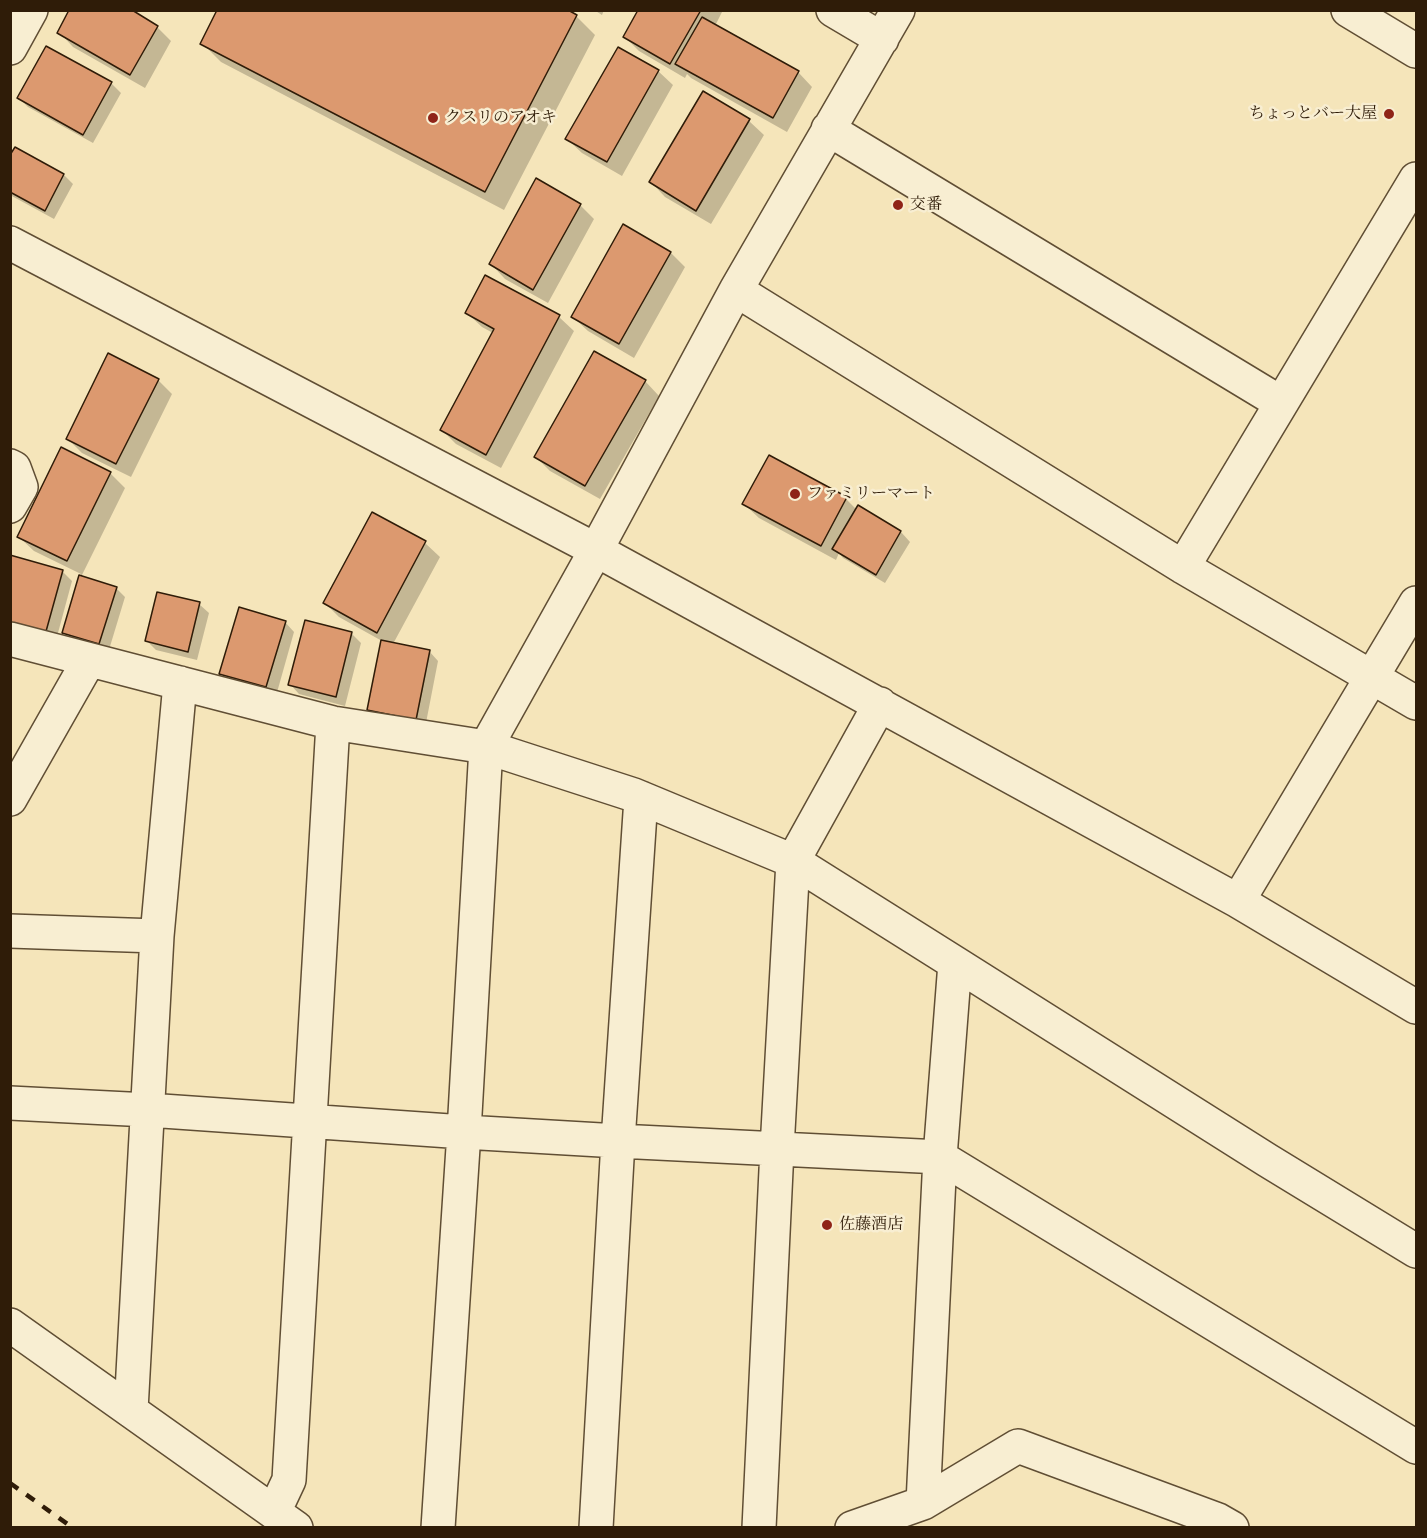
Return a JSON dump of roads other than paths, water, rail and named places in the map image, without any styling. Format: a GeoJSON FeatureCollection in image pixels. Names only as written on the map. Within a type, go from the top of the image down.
{"type":"FeatureCollection","features":[{"type":"Feature","properties":{"kind":"street"},"geometry":{"type":"LineString","coordinates":[[10,48],[31,10]]}},
{"type":"Feature","properties":{"kind":"street"},"geometry":{"type":"LineString","coordinates":[[833,10],[882,39]]}},
{"type":"Feature","properties":{"kind":"street"},"geometry":{"type":"LineString","coordinates":[[438,1527],[486,747],[596,549],[735,290],[898,10]]}},
{"type":"Feature","properties":{"kind":"street"},"geometry":{"type":"LineString","coordinates":[[1348,10],[1416,51]]}},
{"type":"Feature","properties":{"kind":"street"},"geometry":{"type":"LineString","coordinates":[[828,129],[1281,403]]}},
{"type":"Feature","properties":{"kind":"street"},"geometry":{"type":"LineString","coordinates":[[1183,567],[1416,179]]}},
{"type":"Feature","properties":{"kind":"street"},"geometry":{"type":"LineString","coordinates":[[10,243],[596,549],[1238,901],[1416,1006]]}},
{"type":"Feature","properties":{"kind":"street"},"geometry":{"type":"LineString","coordinates":[[735,290],[1183,567],[1416,703]]}},
{"type":"Feature","properties":{"kind":"street"},"geometry":{"type":"LineString","coordinates":[[10,466],[14,468],[21,487],[10,506]]}},
{"type":"Feature","properties":{"kind":"street"},"geometry":{"type":"LineString","coordinates":[[1238,901],[1416,603]]}},
{"type":"Feature","properties":{"kind":"street"},"geometry":{"type":"LineString","coordinates":[[10,639],[333,723],[486,747],[641,798],[794,861],[1267,1160],[1416,1251]]}},
{"type":"Feature","properties":{"kind":"street"},"geometry":{"type":"LineString","coordinates":[[10,799],[89,660]]}},
{"type":"Feature","properties":{"kind":"street"},"geometry":{"type":"LineString","coordinates":[[131,1410],[157,936],[180,683]]}},
{"type":"Feature","properties":{"kind":"street"},"geometry":{"type":"LineString","coordinates":[[759,1527],[777,1149],[794,861],[880,704]]}},
{"type":"Feature","properties":{"kind":"street"},"geometry":{"type":"LineString","coordinates":[[10,1325],[285,1520],[333,723]]}},
{"type":"Feature","properties":{"kind":"street"},"geometry":{"type":"LineString","coordinates":[[596,1527],[618,1141],[641,798]]}},
{"type":"Feature","properties":{"kind":"street"},"geometry":{"type":"LineString","coordinates":[[10,931],[157,936]]}},
{"type":"Feature","properties":{"kind":"street"},"geometry":{"type":"LineString","coordinates":[[923,1503],[940,1157],[956,963]]}},
{"type":"Feature","properties":{"kind":"street"},"geometry":{"type":"LineString","coordinates":[[10,1103],[618,1141],[940,1157],[1416,1447]]}},
{"type":"Feature","properties":{"kind":"street"},"geometry":{"type":"LineString","coordinates":[[852,1527],[923,1503],[1018,1446],[1221,1525]]}},
{"type":"Feature","properties":{"kind":"railway"},"geometry":{"type":"LineString","coordinates":[[10,1483],[73,1528]]}},
{"type":"Feature","properties":{"kind":"place","name":"ちょっとバー大屋"},"geometry":{"type":"Point","coordinates":[1389,114]}},
{"type":"Feature","properties":{"kind":"place","name":"クスリのアオキ"},"geometry":{"type":"Point","coordinates":[433,118]}},
{"type":"Feature","properties":{"kind":"place","name":"交番"},"geometry":{"type":"Point","coordinates":[898,205]}},
{"type":"Feature","properties":{"kind":"place","name":"ファミリーマート"},"geometry":{"type":"Point","coordinates":[795,494]}},
{"type":"Feature","properties":{"kind":"place","name":"佐藤酒店"},"geometry":{"type":"Point","coordinates":[827,1225]}}]}
